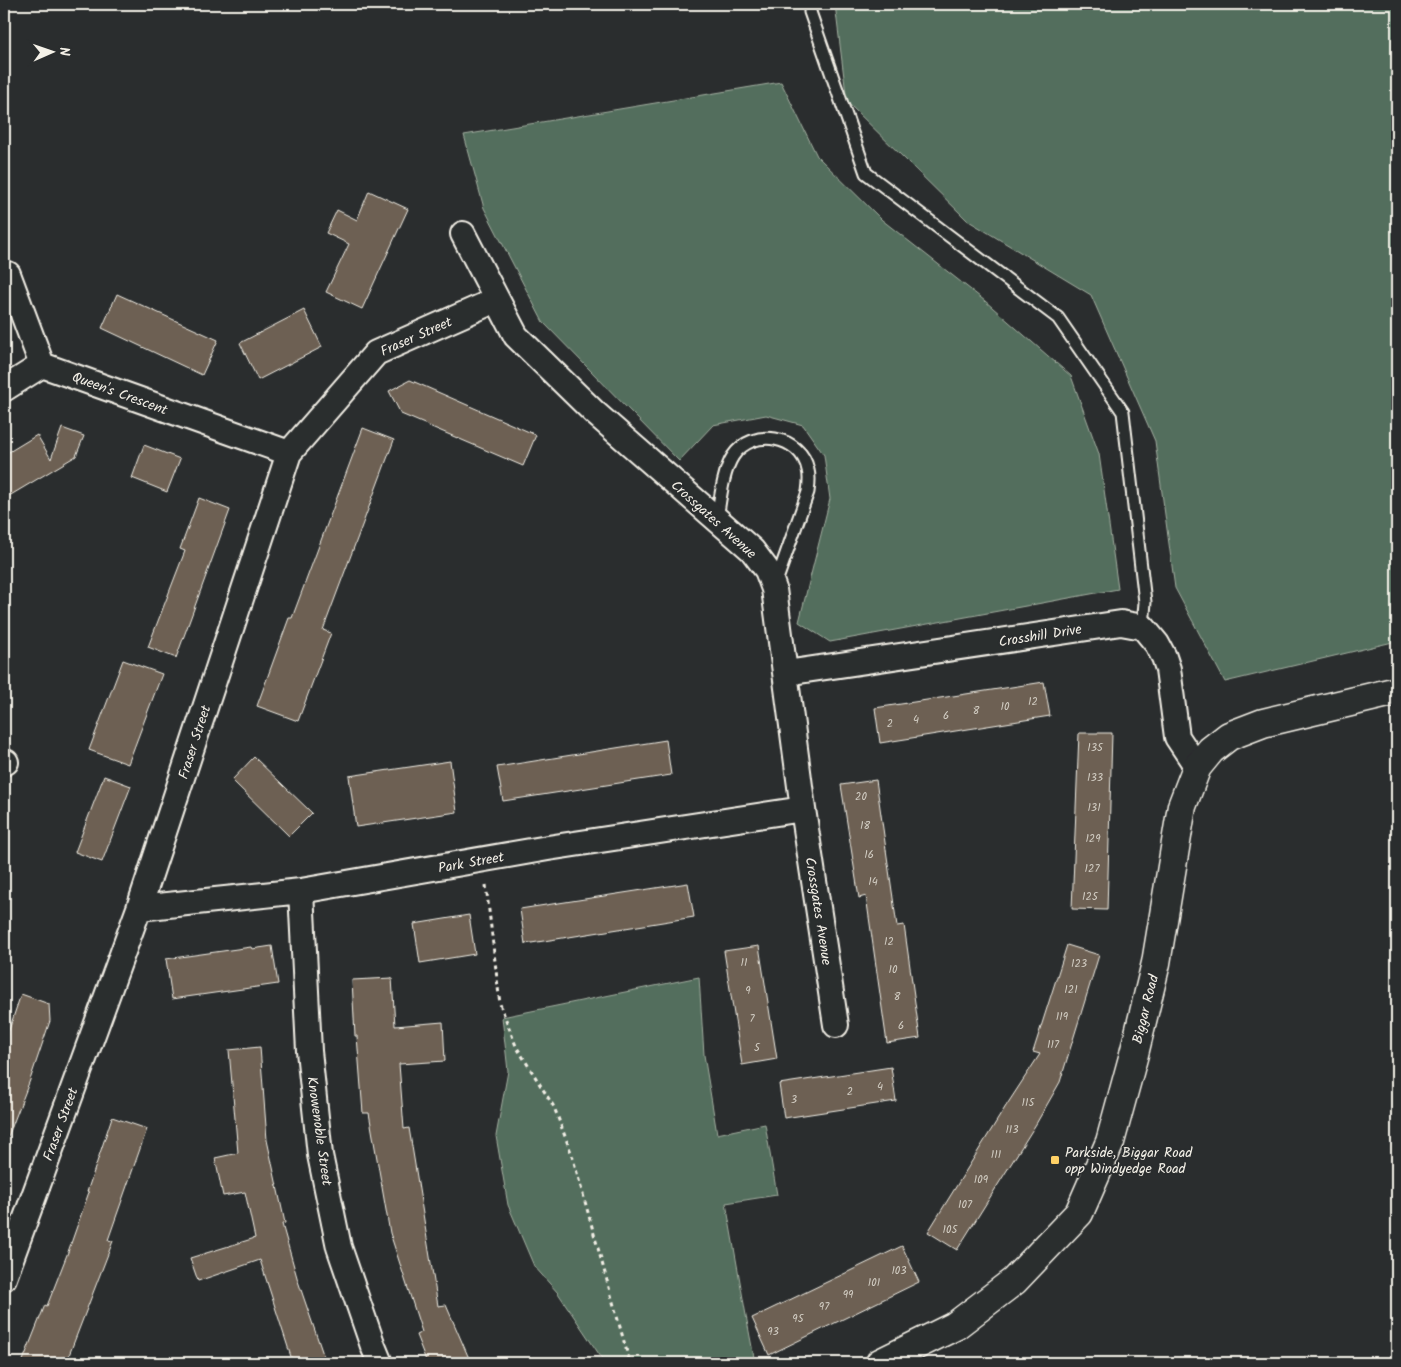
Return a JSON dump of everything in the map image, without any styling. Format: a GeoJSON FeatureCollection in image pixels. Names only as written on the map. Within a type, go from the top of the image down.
{"type":"FeatureCollection","features":[{"type":"Feature","properties":{"kind":"street","name":"Crossgates Avenue"},"geometry":{"type":"LineString","coordinates":[[463,234],[516,336],[595,413],[752,550],[767,570],[774,589],[803,809],[836,1025]]}},
{"type":"Feature","properties":{"kind":"street"},"geometry":{"type":"LineString","coordinates":[[4,389],[42,365],[8,274]]}},
{"type":"Feature","properties":{"kind":"street","name":"Fraser Street"},"geometry":{"type":"LineString","coordinates":[[4,1278],[139,908],[289,454],[376,353],[496,300]]}},
{"type":"Feature","properties":{"kind":"street","name":"Queen's Crescent"},"geometry":{"type":"LineString","coordinates":[[42,365],[289,454]]}},
{"type":"Feature","properties":{"kind":"street","name":"Crosshill Drive"},"geometry":{"type":"LineString","coordinates":[[786,673],[1121,623],[1143,627]]}},
{"type":"Feature","properties":{"kind":"street"},"geometry":{"type":"LineString","coordinates":[[1143,627],[1157,644],[1164,657],[1168,669],[1177,737],[1197,767]]}},
{"type":"Feature","properties":{"kind":"street","name":"Biggar Road"},"geometry":{"type":"LineString","coordinates":[[881,1363],[955,1326],[1014,1282],[1079,1213],[1110,1142],[1134,1054],[1156,963],[1182,806],[1197,767],[1211,750],[1229,736],[1263,723],[1397,690]]}},
{"type":"Feature","properties":{"kind":"street","name":"Park Street"},"geometry":{"type":"LineString","coordinates":[[139,908],[301,891],[803,809]]}},
{"type":"Feature","properties":{"kind":"street","name":"Knowenoble Street"},"geometry":{"type":"LineString","coordinates":[[301,891],[310,1051],[320,1155],[338,1247],[380,1363]]}},
{"type":"Feature","properties":{"kind":"lane"},"geometry":{"type":"LineString","coordinates":[[811,4],[810,12],[866,173],[1058,318],[1123,412],[1145,602],[1143,627]]}},
{"type":"Feature","properties":{"kind":"lane"},"geometry":{"type":"LineString","coordinates":[[716,519],[727,467],[743,445],[768,438],[784,441],[795,448],[803,457],[808,468],[810,480],[808,492],[774,589]]}},
{"type":"Feature","properties":{"kind":"path"},"geometry":{"type":"LineString","coordinates":[[483,860],[500,1004],[516,1046],[554,1107],[572,1155],[630,1363]]}},
{"type":"Feature","properties":{"kind":"green space"},"geometry":{"type":"Polygon","coordinates":[[[835,4],[1397,4],[1397,641],[1225,682],[1175,588],[1155,441],[1091,295],[967,220],[847,102],[835,4]]]}},
{"type":"Feature","properties":{"kind":"green space"},"geometry":{"type":"Polygon","coordinates":[[[781,82],[817,156],[882,220],[985,301],[1071,376],[1099,454],[1118,589],[830,642],[799,622],[830,499],[824,455],[803,425],[766,415],[713,425],[679,461],[543,322],[484,208],[464,135],[781,82]]]}},
{"type":"Feature","properties":{"kind":"green space"},"geometry":{"type":"Polygon","coordinates":[[[699,977],[704,1055],[717,1134],[765,1124],[777,1195],[726,1203],[755,1363],[605,1363],[558,1293],[534,1266],[508,1205],[496,1136],[508,1071],[502,1017],[699,977]]]}},
{"type":"Feature","properties":{"kind":"building"},"geometry":{"type":"Polygon","coordinates":[[[369,191],[408,209],[362,309],[326,292],[349,244],[326,233],[337,210],[357,220],[369,191]]]}},
{"type":"Feature","properties":{"kind":"building"},"geometry":{"type":"Polygon","coordinates":[[[117,294],[218,340],[202,375],[102,328],[117,294]]]}},
{"type":"Feature","properties":{"kind":"building"},"geometry":{"type":"Polygon","coordinates":[[[304,310],[322,347],[258,380],[240,343],[304,310]]]}},
{"type":"Feature","properties":{"kind":"building"},"geometry":{"type":"Polygon","coordinates":[[[410,380],[536,435],[523,466],[401,414],[389,391],[410,380]]]}},
{"type":"Feature","properties":{"kind":"building"},"geometry":{"type":"Polygon","coordinates":[[[62,428],[84,436],[76,456],[4,499],[4,455],[37,435],[51,459],[62,428]]]}},
{"type":"Feature","properties":{"kind":"building"},"geometry":{"type":"Polygon","coordinates":[[[363,428],[394,440],[323,630],[331,633],[298,721],[257,706],[363,428]]]}},
{"type":"Feature","properties":{"kind":"building"},"geometry":{"type":"Polygon","coordinates":[[[144,445],[180,459],[167,492],[132,478],[144,445]]]}},
{"type":"Feature","properties":{"kind":"building"},"geometry":{"type":"Polygon","coordinates":[[[199,498],[230,510],[176,658],[148,647],[185,551],[180,549],[199,498]]]}},
{"type":"Feature","properties":{"kind":"building"},"geometry":{"type":"Polygon","coordinates":[[[123,660],[162,674],[128,764],[89,750],[123,660]]]}},
{"type":"Feature","properties":{"kind":"building"},"geometry":{"type":"Polygon","coordinates":[[[1044,682],[1050,716],[880,743],[875,708],[1044,682]]]}},
{"type":"Feature","properties":{"kind":"building"},"geometry":{"type":"Polygon","coordinates":[[[1079,733],[1112,733],[1107,910],[1072,909],[1079,733]]]}},
{"type":"Feature","properties":{"kind":"building"},"geometry":{"type":"Polygon","coordinates":[[[666,740],[671,775],[503,801],[497,767],[666,740]]]}},
{"type":"Feature","properties":{"kind":"building"},"geometry":{"type":"Polygon","coordinates":[[[254,757],[312,813],[289,836],[232,780],[254,757]]]}},
{"type":"Feature","properties":{"kind":"building"},"geometry":{"type":"Polygon","coordinates":[[[450,761],[457,812],[356,827],[349,776],[450,761]]]}},
{"type":"Feature","properties":{"kind":"building"},"geometry":{"type":"Polygon","coordinates":[[[104,776],[131,786],[102,862],[75,852],[104,776]]]}},
{"type":"Feature","properties":{"kind":"building"},"geometry":{"type":"Polygon","coordinates":[[[876,780],[897,926],[904,925],[920,1038],[887,1043],[866,896],[859,898],[841,785],[876,780]]]}},
{"type":"Feature","properties":{"kind":"building"},"geometry":{"type":"Polygon","coordinates":[[[688,883],[694,917],[525,944],[520,909],[688,883]]]}},
{"type":"Feature","properties":{"kind":"building"},"geometry":{"type":"Polygon","coordinates":[[[469,915],[475,954],[420,963],[414,924],[469,915]]]}},
{"type":"Feature","properties":{"kind":"building"},"geometry":{"type":"Polygon","coordinates":[[[1067,945],[1099,955],[1060,1082],[957,1250],[928,1232],[1040,1054],[1033,1052],[1067,945]]]}},
{"type":"Feature","properties":{"kind":"building"},"geometry":{"type":"Polygon","coordinates":[[[272,946],[278,984],[172,999],[166,959],[251,947],[252,949],[272,946]]]}},
{"type":"Feature","properties":{"kind":"building"},"geometry":{"type":"Polygon","coordinates":[[[759,946],[777,1059],[742,1065],[724,951],[759,946]]]}},
{"type":"Feature","properties":{"kind":"building"},"geometry":{"type":"Polygon","coordinates":[[[392,978],[395,1026],[443,1022],[445,1061],[399,1064],[404,1129],[409,1128],[438,1306],[446,1305],[471,1363],[427,1363],[416,1335],[422,1332],[390,1233],[369,1113],[363,1113],[357,1036],[355,1036],[352,980],[392,978]]]}},
{"type":"Feature","properties":{"kind":"building"},"geometry":{"type":"Polygon","coordinates":[[[21,994],[49,1004],[50,1021],[6,1142],[4,1141],[4,1045],[21,994]]]}},
{"type":"Feature","properties":{"kind":"building"},"geometry":{"type":"Polygon","coordinates":[[[260,1047],[267,1140],[285,1223],[282,1224],[298,1281],[326,1363],[293,1363],[260,1260],[198,1281],[190,1258],[255,1238],[245,1192],[223,1196],[215,1158],[238,1153],[229,1050],[260,1047]]]}},
{"type":"Feature","properties":{"kind":"building"},"geometry":{"type":"Polygon","coordinates":[[[891,1067],[896,1101],[784,1118],[779,1084],[891,1067]]]}},
{"type":"Feature","properties":{"kind":"building"},"geometry":{"type":"Polygon","coordinates":[[[112,1117],[147,1129],[108,1240],[113,1241],[66,1363],[22,1363],[68,1252],[112,1117]]]}},
{"type":"Feature","properties":{"kind":"building"},"geometry":{"type":"Polygon","coordinates":[[[902,1246],[919,1282],[769,1355],[752,1318],[902,1246]]]}},
{"type":"Feature","properties":{"kind":"place","name":"Parkside, Biggar Road opp Windyedge Road"},"geometry":{"type":"Point","coordinates":[1055,1160]}}]}
